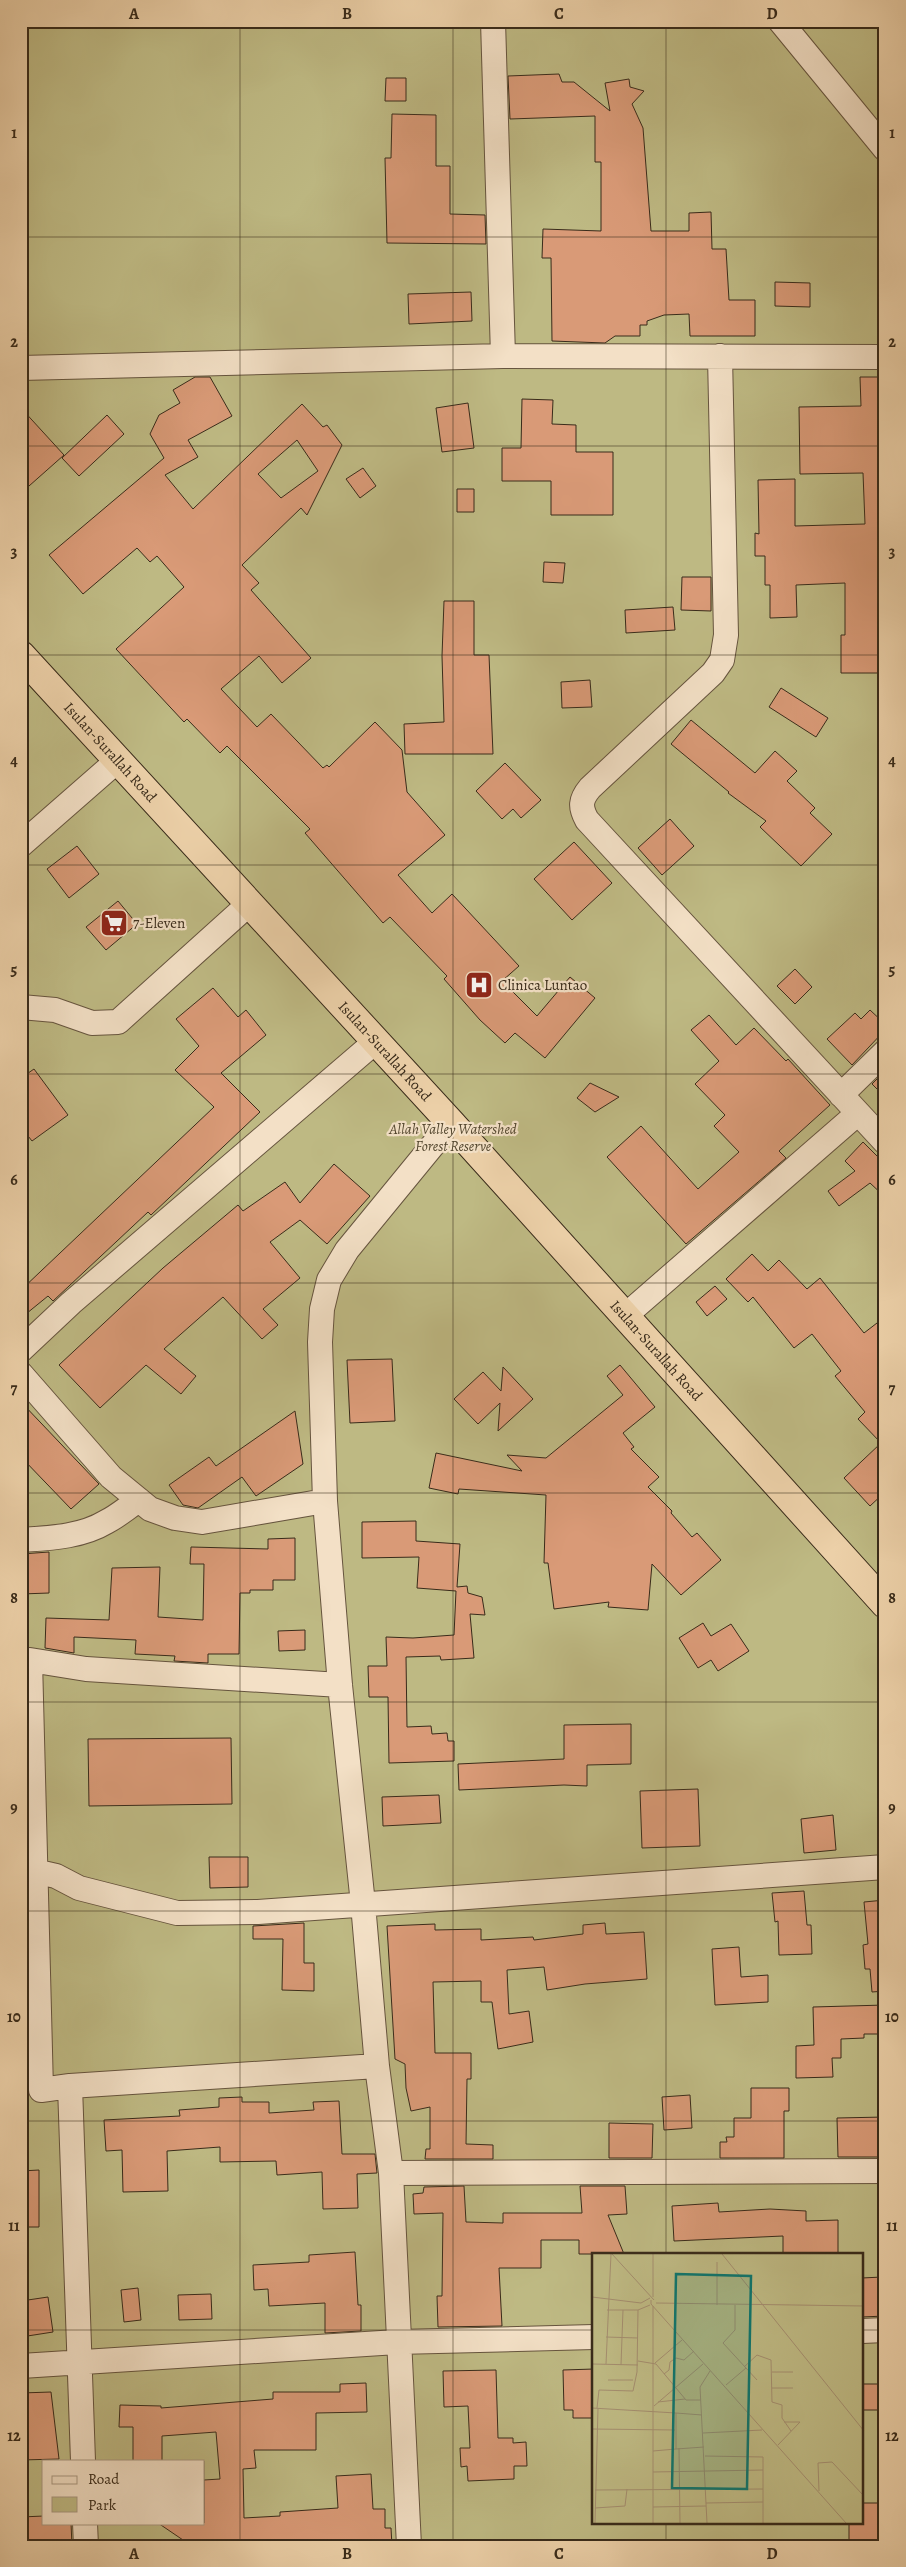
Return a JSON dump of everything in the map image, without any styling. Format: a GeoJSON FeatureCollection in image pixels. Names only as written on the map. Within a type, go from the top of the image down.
{"type":"FeatureCollection","features":[{"type":"Feature","properties":{"kind":"highway","name":"Isulan-Surallah Road"},"geometry":{"type":"LineString","coordinates":[[21,656],[626,1315],[885,1604]]}},
{"type":"Feature","properties":{"kind":"street"},"geometry":{"type":"LineString","coordinates":[[493,21],[502,356]]}},
{"type":"Feature","properties":{"kind":"street"},"geometry":{"type":"LineString","coordinates":[[780,21],[885,149]]}},
{"type":"Feature","properties":{"kind":"street"},"geometry":{"type":"LineString","coordinates":[[21,368],[502,356],[885,357]]}},
{"type":"Feature","properties":{"kind":"street"},"geometry":{"type":"LineString","coordinates":[[720,356],[726,634],[722,660],[713,673],[590,788],[582,800],[581,809],[587,820],[857,1114],[885,1142]]}},
{"type":"Feature","properties":{"kind":"street"},"geometry":{"type":"LineString","coordinates":[[21,845],[117,761]]}},
{"type":"Feature","properties":{"kind":"street"},"geometry":{"type":"LineString","coordinates":[[21,1007],[56,1010],[92,1023],[118,1022],[249,904]]}},
{"type":"Feature","properties":{"kind":"street"},"geometry":{"type":"LineString","coordinates":[[21,1350],[71,1303],[375,1042]]}},
{"type":"Feature","properties":{"kind":"street"},"geometry":{"type":"LineString","coordinates":[[841,1095],[885,1052]]}},
{"type":"Feature","properties":{"kind":"street"},"geometry":{"type":"LineString","coordinates":[[626,1315],[857,1114]]}},
{"type":"Feature","properties":{"kind":"street"},"geometry":{"type":"LineString","coordinates":[[409,2546],[397,2342],[391,2173],[377,2066],[363,1904],[340,1684],[325,1501],[320,1342],[322,1309],[329,1280],[347,1250],[451,1123]]}},
{"type":"Feature","properties":{"kind":"street"},"geometry":{"type":"LineString","coordinates":[[21,1374],[111,1477],[150,1509],[175,1518],[202,1522],[325,1501]]}},
{"type":"Feature","properties":{"kind":"street"},"geometry":{"type":"LineString","coordinates":[[21,1540],[62,1537],[83,1532],[105,1523],[139,1500]]}},
{"type":"Feature","properties":{"kind":"street"},"geometry":{"type":"LineString","coordinates":[[340,1684],[86,1670],[25,1658],[31,2092],[70,2086],[377,2066]]}},
{"type":"Feature","properties":{"kind":"street"},"geometry":{"type":"LineString","coordinates":[[28,1871],[56,1876],[79,1888],[177,1913],[258,1912],[885,1866]]}},
{"type":"Feature","properties":{"kind":"street"},"geometry":{"type":"LineString","coordinates":[[70,2086],[83,2460]]}},
{"type":"Feature","properties":{"kind":"street"},"geometry":{"type":"LineString","coordinates":[[391,2173],[885,2171]]}},
{"type":"Feature","properties":{"kind":"street"},"geometry":{"type":"LineString","coordinates":[[864,2331],[885,2330]]}},
{"type":"Feature","properties":{"kind":"street"},"geometry":{"type":"LineString","coordinates":[[21,2366],[79,2364],[397,2342],[592,2337]]}},
{"type":"Feature","properties":{"kind":"street"},"geometry":{"type":"LineString","coordinates":[[85,2524],[86,2546]]}},
{"type":"Feature","properties":{"kind":"green space","name":"Allah Valley Watershed Forest Reserve"},"geometry":{"type":"Polygon","coordinates":[[[21,21],[885,21],[885,2546],[21,2546],[21,21]]]}},
{"type":"Feature","properties":{"kind":"building"},"geometry":{"type":"Polygon","coordinates":[[[559,74],[562,82],[574,82],[610,111],[605,83],[629,79],[630,87],[644,91],[632,104],[643,128],[651,231],[689,231],[689,213],[711,212],[712,249],[726,249],[729,300],[755,300],[755,336],[690,336],[689,314],[664,315],[647,321],[647,325],[640,325],[640,336],[615,336],[605,343],[552,341],[551,258],[542,258],[543,229],[601,231],[601,162],[595,162],[595,116],[510,119],[508,76],[559,74]]]}},
{"type":"Feature","properties":{"kind":"building"},"geometry":{"type":"Polygon","coordinates":[[[386,78],[406,78],[406,101],[385,101],[386,78]]]}},
{"type":"Feature","properties":{"kind":"building"},"geometry":{"type":"Polygon","coordinates":[[[392,114],[436,115],[436,166],[450,166],[450,214],[485,215],[486,244],[387,243],[385,158],[391,158],[392,114]]]}},
{"type":"Feature","properties":{"kind":"building"},"geometry":{"type":"Polygon","coordinates":[[[775,282],[810,283],[810,307],[775,306],[775,282]]]}},
{"type":"Feature","properties":{"kind":"building"},"geometry":{"type":"Polygon","coordinates":[[[471,292],[472,321],[409,324],[408,294],[471,292]]]}},
{"type":"Feature","properties":{"kind":"building"},"geometry":{"type":"Polygon","coordinates":[[[195,377],[210,377],[232,416],[188,440],[198,457],[165,475],[193,509],[302,404],[323,427],[327,425],[342,445],[307,515],[301,508],[242,565],[259,583],[251,590],[311,658],[282,683],[259,656],[221,689],[257,727],[271,714],[323,768],[327,765],[329,767],[375,722],[402,750],[407,792],[445,835],[398,875],[432,913],[452,894],[519,966],[502,981],[537,1016],[570,977],[595,998],[545,1058],[515,1033],[505,1043],[480,1020],[444,979],[447,976],[390,917],[383,923],[305,833],[310,829],[227,746],[220,753],[187,719],[184,722],[116,649],[184,587],[157,556],[150,562],[137,548],[83,594],[49,555],[164,458],[150,434],[159,415],[180,403],[173,390],[195,377]],[[297,440],[258,474],[281,498],[318,471],[297,440]]]}},
{"type":"Feature","properties":{"kind":"building"},"geometry":{"type":"Polygon","coordinates":[[[860,377],[880,377],[881,388],[885,388],[885,654],[878,654],[878,673],[841,673],[841,635],[845,635],[845,583],[796,585],[797,617],[770,618],[770,585],[765,585],[765,556],[755,556],[755,533],[759,534],[758,480],[795,479],[795,526],[865,524],[863,473],[800,474],[799,407],[861,406],[860,377]]]}},
{"type":"Feature","properties":{"kind":"building"},"geometry":{"type":"Polygon","coordinates":[[[522,399],[553,400],[552,424],[576,425],[576,452],[613,452],[613,515],[551,515],[551,481],[502,481],[502,448],[521,448],[522,399]]]}},
{"type":"Feature","properties":{"kind":"building"},"geometry":{"type":"Polygon","coordinates":[[[468,403],[474,448],[442,452],[436,408],[468,403]]]}},
{"type":"Feature","properties":{"kind":"building"},"geometry":{"type":"Polygon","coordinates":[[[21,408],[64,455],[29,486],[21,477],[21,408]]]}},
{"type":"Feature","properties":{"kind":"building"},"geometry":{"type":"Polygon","coordinates":[[[107,415],[124,434],[79,476],[62,458],[107,415]]]}},
{"type":"Feature","properties":{"kind":"building"},"geometry":{"type":"Polygon","coordinates":[[[363,468],[376,486],[360,498],[346,479],[363,468]]]}},
{"type":"Feature","properties":{"kind":"building"},"geometry":{"type":"Polygon","coordinates":[[[457,489],[474,489],[474,512],[457,512],[457,489]]]}},
{"type":"Feature","properties":{"kind":"building"},"geometry":{"type":"Polygon","coordinates":[[[544,562],[565,563],[563,583],[543,582],[544,562]]]}},
{"type":"Feature","properties":{"kind":"building"},"geometry":{"type":"Polygon","coordinates":[[[682,577],[711,577],[711,611],[681,610],[682,577]]]}},
{"type":"Feature","properties":{"kind":"building"},"geometry":{"type":"Polygon","coordinates":[[[444,601],[474,601],[474,655],[489,655],[493,754],[405,754],[404,724],[444,722],[442,656],[444,601]]]}},
{"type":"Feature","properties":{"kind":"building"},"geometry":{"type":"Polygon","coordinates":[[[673,607],[675,630],[626,633],[625,610],[673,607]]]}},
{"type":"Feature","properties":{"kind":"building"},"geometry":{"type":"Polygon","coordinates":[[[590,680],[592,707],[562,708],[561,682],[590,680]]]}},
{"type":"Feature","properties":{"kind":"building"},"geometry":{"type":"Polygon","coordinates":[[[781,688],[828,718],[816,737],[769,707],[781,688]]]}},
{"type":"Feature","properties":{"kind":"building"},"geometry":{"type":"Polygon","coordinates":[[[691,720],[755,773],[775,751],[797,771],[787,781],[815,808],[810,813],[832,834],[801,866],[760,827],[766,821],[728,793],[671,744],[691,720]]]}},
{"type":"Feature","properties":{"kind":"building"},"geometry":{"type":"Polygon","coordinates":[[[505,763],[541,800],[521,818],[513,809],[502,819],[476,791],[505,763]]]}},
{"type":"Feature","properties":{"kind":"building"},"geometry":{"type":"Polygon","coordinates":[[[670,819],[694,846],[662,875],[638,848],[670,819]]]}},
{"type":"Feature","properties":{"kind":"building"},"geometry":{"type":"Polygon","coordinates":[[[574,842],[612,883],[572,920],[534,879],[574,842]]]}},
{"type":"Feature","properties":{"kind":"building"},"geometry":{"type":"Polygon","coordinates":[[[77,846],[99,874],[69,898],[47,869],[77,846]]]}},
{"type":"Feature","properties":{"kind":"building"},"geometry":{"type":"Polygon","coordinates":[[[118,901],[137,924],[106,950],[86,927],[118,901]]]}},
{"type":"Feature","properties":{"kind":"building"},"geometry":{"type":"Polygon","coordinates":[[[795,969],[812,987],[795,1004],[777,986],[795,969]]]}},
{"type":"Feature","properties":{"kind":"building"},"geometry":{"type":"Polygon","coordinates":[[[213,988],[238,1017],[246,1010],[266,1035],[221,1073],[260,1112],[151,1215],[148,1212],[53,1301],[48,1296],[21,1318],[21,1290],[214,1107],[175,1070],[199,1046],[176,1019],[213,988]]]}},
{"type":"Feature","properties":{"kind":"building"},"geometry":{"type":"Polygon","coordinates":[[[870,1010],[885,1024],[885,1030],[852,1065],[827,1039],[855,1013],[861,1019],[870,1010]]]}},
{"type":"Feature","properties":{"kind":"building"},"geometry":{"type":"Polygon","coordinates":[[[709,1015],[736,1045],[754,1028],[786,1061],[788,1059],[830,1105],[779,1151],[786,1158],[686,1244],[607,1157],[641,1126],[698,1189],[739,1152],[714,1126],[725,1115],[695,1084],[719,1061],[691,1030],[709,1015]]]}},
{"type":"Feature","properties":{"kind":"building"},"geometry":{"type":"Polygon","coordinates":[[[34,1069],[68,1115],[32,1141],[21,1127],[21,1078],[34,1069]]]}},
{"type":"Feature","properties":{"kind":"building"},"geometry":{"type":"Polygon","coordinates":[[[885,1071],[885,1097],[872,1084],[885,1071]]]}},
{"type":"Feature","properties":{"kind":"building"},"geometry":{"type":"Polygon","coordinates":[[[590,1083],[619,1097],[595,1112],[577,1098],[590,1083]]]}},
{"type":"Feature","properties":{"kind":"building"},"geometry":{"type":"Polygon","coordinates":[[[863,1142],[885,1164],[885,1197],[870,1183],[839,1206],[828,1191],[855,1171],[845,1161],[863,1142]]]}},
{"type":"Feature","properties":{"kind":"building"},"geometry":{"type":"Polygon","coordinates":[[[334,1164],[370,1196],[327,1244],[300,1220],[270,1242],[300,1278],[263,1309],[278,1325],[262,1339],[223,1297],[164,1349],[196,1376],[181,1394],[146,1365],[100,1408],[59,1365],[163,1268],[238,1205],[243,1211],[285,1182],[300,1203],[334,1164]]]}},
{"type":"Feature","properties":{"kind":"building"},"geometry":{"type":"Polygon","coordinates":[[[752,1254],[768,1271],[779,1260],[807,1289],[820,1278],[864,1333],[877,1323],[885,1332],[885,1492],[870,1506],[844,1478],[881,1443],[858,1419],[865,1412],[835,1376],[841,1371],[812,1334],[794,1348],[753,1297],[748,1302],[726,1279],[752,1254]]]}},
{"type":"Feature","properties":{"kind":"building"},"geometry":{"type":"Polygon","coordinates":[[[715,1286],[727,1299],[707,1316],[696,1302],[715,1286]]]}},
{"type":"Feature","properties":{"kind":"building"},"geometry":{"type":"Polygon","coordinates":[[[392,1359],[395,1421],[350,1423],[347,1360],[392,1359]]]}},
{"type":"Feature","properties":{"kind":"building"},"geometry":{"type":"Polygon","coordinates":[[[620,1365],[655,1407],[623,1433],[634,1447],[631,1449],[659,1477],[648,1487],[672,1511],[671,1513],[692,1537],[697,1533],[721,1560],[681,1595],[652,1564],[648,1610],[608,1607],[609,1602],[554,1609],[548,1563],[544,1563],[546,1495],[459,1489],[458,1494],[429,1488],[436,1453],[522,1471],[507,1455],[546,1458],[623,1395],[607,1376],[620,1365]]]}},
{"type":"Feature","properties":{"kind":"building"},"geometry":{"type":"Polygon","coordinates":[[[503,1367],[533,1399],[498,1431],[500,1403],[478,1424],[454,1399],[483,1372],[501,1391],[503,1367]]]}},
{"type":"Feature","properties":{"kind":"building"},"geometry":{"type":"Polygon","coordinates":[[[21,1402],[99,1484],[71,1509],[21,1457],[21,1402]]]}},
{"type":"Feature","properties":{"kind":"building"},"geometry":{"type":"Polygon","coordinates":[[[295,1411],[303,1464],[256,1496],[242,1477],[198,1508],[183,1505],[169,1485],[209,1457],[216,1466],[295,1411]]]}},
{"type":"Feature","properties":{"kind":"building"},"geometry":{"type":"Polygon","coordinates":[[[416,1521],[416,1541],[460,1544],[457,1587],[467,1586],[468,1593],[482,1597],[485,1615],[470,1614],[474,1658],[441,1660],[440,1656],[406,1657],[407,1727],[431,1726],[432,1734],[447,1733],[448,1741],[454,1741],[454,1761],[389,1763],[388,1697],[369,1697],[368,1666],[387,1666],[386,1637],[413,1638],[454,1635],[456,1591],[417,1588],[419,1557],[362,1558],[362,1522],[416,1521]]]}},
{"type":"Feature","properties":{"kind":"building"},"geometry":{"type":"Polygon","coordinates":[[[295,1538],[295,1580],[273,1580],[273,1590],[250,1590],[250,1593],[240,1593],[239,1654],[208,1654],[208,1663],[174,1661],[175,1656],[135,1654],[136,1640],[74,1637],[74,1653],[45,1648],[46,1618],[109,1620],[112,1568],[160,1567],[158,1617],[203,1620],[204,1564],[190,1564],[191,1547],[268,1549],[268,1539],[295,1538]]]}},
{"type":"Feature","properties":{"kind":"building"},"geometry":{"type":"Polygon","coordinates":[[[49,1552],[49,1593],[21,1594],[21,1554],[49,1552]]]}},
{"type":"Feature","properties":{"kind":"building"},"geometry":{"type":"Polygon","coordinates":[[[703,1623],[711,1636],[731,1624],[749,1651],[718,1671],[711,1660],[698,1668],[679,1638],[703,1623]]]}},
{"type":"Feature","properties":{"kind":"building"},"geometry":{"type":"Polygon","coordinates":[[[305,1630],[305,1650],[279,1651],[278,1631],[305,1630]]]}},
{"type":"Feature","properties":{"kind":"building"},"geometry":{"type":"Polygon","coordinates":[[[631,1724],[631,1764],[587,1765],[587,1786],[564,1785],[459,1790],[458,1764],[564,1759],[564,1725],[631,1724]]]}},
{"type":"Feature","properties":{"kind":"building"},"geometry":{"type":"Polygon","coordinates":[[[231,1738],[232,1804],[89,1806],[88,1739],[231,1738]]]}},
{"type":"Feature","properties":{"kind":"building"},"geometry":{"type":"Polygon","coordinates":[[[698,1789],[700,1846],[642,1848],[640,1791],[698,1789]]]}},
{"type":"Feature","properties":{"kind":"building"},"geometry":{"type":"Polygon","coordinates":[[[439,1795],[441,1823],[383,1826],[382,1797],[439,1795]]]}},
{"type":"Feature","properties":{"kind":"building"},"geometry":{"type":"Polygon","coordinates":[[[833,1815],[836,1850],[804,1853],[801,1819],[833,1815]]]}},
{"type":"Feature","properties":{"kind":"building"},"geometry":{"type":"Polygon","coordinates":[[[209,1857],[248,1857],[248,1887],[210,1888],[209,1857]]]}},
{"type":"Feature","properties":{"kind":"building"},"geometry":{"type":"Polygon","coordinates":[[[804,1891],[807,1925],[811,1925],[812,1954],[779,1955],[778,1921],[775,1922],[772,1893],[804,1891]]]}},
{"type":"Feature","properties":{"kind":"building"},"geometry":{"type":"Polygon","coordinates":[[[885,1900],[885,1991],[872,1992],[870,1969],[865,1969],[863,1945],[868,1944],[864,1902],[885,1900]]]}},
{"type":"Feature","properties":{"kind":"building"},"geometry":{"type":"Polygon","coordinates":[[[304,1923],[304,1963],[314,1963],[314,1991],[282,1990],[283,1939],[253,1939],[253,1926],[304,1923]]]}},
{"type":"Feature","properties":{"kind":"building"},"geometry":{"type":"Polygon","coordinates":[[[605,1923],[606,1934],[644,1932],[647,1979],[585,1984],[547,1990],[544,1967],[507,1970],[509,2014],[529,2011],[533,2042],[498,2049],[492,2002],[481,2002],[481,1981],[433,1982],[435,2053],[471,2053],[471,2079],[467,2079],[466,2144],[493,2145],[493,2159],[425,2159],[426,2149],[430,2149],[430,2107],[411,2111],[406,2088],[405,2064],[395,2059],[387,1926],[435,1924],[435,1930],[481,1929],[481,1940],[533,1937],[534,1940],[583,1934],[583,1925],[605,1923]]]}},
{"type":"Feature","properties":{"kind":"building"},"geometry":{"type":"Polygon","coordinates":[[[739,1947],[741,1977],[768,1975],[768,2002],[715,2005],[712,1949],[739,1947]]]}},
{"type":"Feature","properties":{"kind":"building"},"geometry":{"type":"Polygon","coordinates":[[[885,2005],[885,2034],[864,2034],[864,2038],[841,2039],[841,2058],[832,2058],[833,2077],[796,2078],[796,2046],[814,2045],[813,2007],[885,2005]]]}},
{"type":"Feature","properties":{"kind":"building"},"geometry":{"type":"Polygon","coordinates":[[[751,2088],[789,2088],[789,2111],[784,2111],[784,2158],[720,2158],[720,2142],[727,2142],[726,2137],[734,2137],[734,2118],[751,2118],[751,2088]]]}},
{"type":"Feature","properties":{"kind":"building"},"geometry":{"type":"Polygon","coordinates":[[[690,2095],[692,2128],[664,2130],[662,2097],[690,2095]]]}},
{"type":"Feature","properties":{"kind":"building"},"geometry":{"type":"Polygon","coordinates":[[[242,2097],[242,2102],[269,2102],[269,2113],[314,2110],[313,2102],[339,2101],[342,2154],[375,2154],[377,2173],[357,2174],[358,2208],[323,2209],[322,2172],[277,2175],[276,2161],[220,2162],[220,2147],[167,2151],[168,2191],[123,2192],[122,2150],[106,2151],[104,2120],[180,2116],[179,2110],[219,2107],[219,2098],[242,2097]]]}},
{"type":"Feature","properties":{"kind":"building"},"geometry":{"type":"Polygon","coordinates":[[[885,2117],[885,2157],[838,2157],[837,2118],[885,2117]]]}},
{"type":"Feature","properties":{"kind":"building"},"geometry":{"type":"Polygon","coordinates":[[[609,2123],[653,2124],[652,2158],[609,2158],[609,2123]]]}},
{"type":"Feature","properties":{"kind":"building"},"geometry":{"type":"Polygon","coordinates":[[[39,2170],[39,2227],[21,2227],[21,2171],[39,2170]]]}},
{"type":"Feature","properties":{"kind":"building"},"geometry":{"type":"Polygon","coordinates":[[[464,2186],[466,2222],[503,2223],[503,2213],[582,2213],[580,2186],[625,2186],[627,2214],[608,2215],[624,2253],[579,2254],[579,2240],[541,2240],[541,2268],[499,2268],[502,2326],[438,2327],[437,2296],[442,2296],[443,2213],[414,2214],[413,2194],[423,2193],[424,2187],[464,2186]]]}},
{"type":"Feature","properties":{"kind":"building"},"geometry":{"type":"Polygon","coordinates":[[[718,2203],[719,2212],[770,2209],[806,2211],[806,2221],[838,2220],[838,2253],[783,2253],[783,2236],[674,2241],[672,2206],[718,2203]]]}},
{"type":"Feature","properties":{"kind":"building"},"geometry":{"type":"Polygon","coordinates":[[[355,2252],[358,2305],[361,2305],[361,2331],[325,2333],[325,2303],[269,2306],[268,2289],[254,2290],[253,2265],[309,2262],[309,2255],[355,2252]]]}},
{"type":"Feature","properties":{"kind":"building"},"geometry":{"type":"Polygon","coordinates":[[[882,2277],[885,2316],[864,2317],[864,2278],[882,2277]]]}},
{"type":"Feature","properties":{"kind":"building"},"geometry":{"type":"Polygon","coordinates":[[[138,2288],[141,2320],[124,2322],[121,2290],[138,2288]]]}},
{"type":"Feature","properties":{"kind":"building"},"geometry":{"type":"Polygon","coordinates":[[[211,2294],[212,2319],[179,2320],[178,2295],[211,2294]]]}},
{"type":"Feature","properties":{"kind":"building"},"geometry":{"type":"Polygon","coordinates":[[[48,2297],[53,2332],[21,2337],[21,2301],[48,2297]]]}},
{"type":"Feature","properties":{"kind":"building"},"geometry":{"type":"Polygon","coordinates":[[[592,2369],[592,2418],[573,2418],[573,2410],[564,2410],[563,2370],[592,2369]]]}},
{"type":"Feature","properties":{"kind":"building"},"geometry":{"type":"Polygon","coordinates":[[[496,2370],[498,2438],[513,2438],[513,2443],[526,2442],[527,2466],[514,2466],[514,2479],[468,2481],[467,2466],[461,2467],[460,2448],[470,2448],[468,2406],[444,2407],[443,2371],[496,2370]]]}},
{"type":"Feature","properties":{"kind":"building"},"geometry":{"type":"Polygon","coordinates":[[[366,2383],[367,2412],[316,2413],[316,2450],[254,2450],[256,2468],[243,2469],[244,2518],[280,2516],[280,2512],[338,2508],[336,2476],[371,2474],[373,2509],[385,2509],[385,2528],[391,2528],[392,2546],[327,2546],[327,2541],[261,2546],[183,2546],[183,2540],[159,2524],[205,2524],[205,2480],[220,2479],[216,2432],[162,2436],[162,2460],[133,2460],[133,2427],[119,2427],[120,2405],[161,2406],[161,2408],[273,2399],[273,2392],[340,2392],[340,2384],[366,2383]]]}},
{"type":"Feature","properties":{"kind":"building"},"geometry":{"type":"Polygon","coordinates":[[[864,2384],[885,2384],[885,2410],[864,2410],[864,2384]]]}},
{"type":"Feature","properties":{"kind":"building"},"geometry":{"type":"Polygon","coordinates":[[[51,2392],[59,2459],[21,2460],[21,2393],[51,2392]]]}},
{"type":"Feature","properties":{"kind":"building"},"geometry":{"type":"Polygon","coordinates":[[[864,2503],[885,2503],[885,2546],[849,2546],[849,2524],[864,2524],[864,2503]]]}},
{"type":"Feature","properties":{"kind":"building"},"geometry":{"type":"Polygon","coordinates":[[[42,2516],[42,2524],[71,2524],[72,2546],[21,2546],[21,2517],[42,2516]]]}},
{"type":"Feature","properties":{"kind":"place","name":"7-Eleven"},"geometry":{"type":"Point","coordinates":[114,923]}},
{"type":"Feature","properties":{"kind":"place","name":"Clinica Luntao"},"geometry":{"type":"Point","coordinates":[479,985]}}]}
